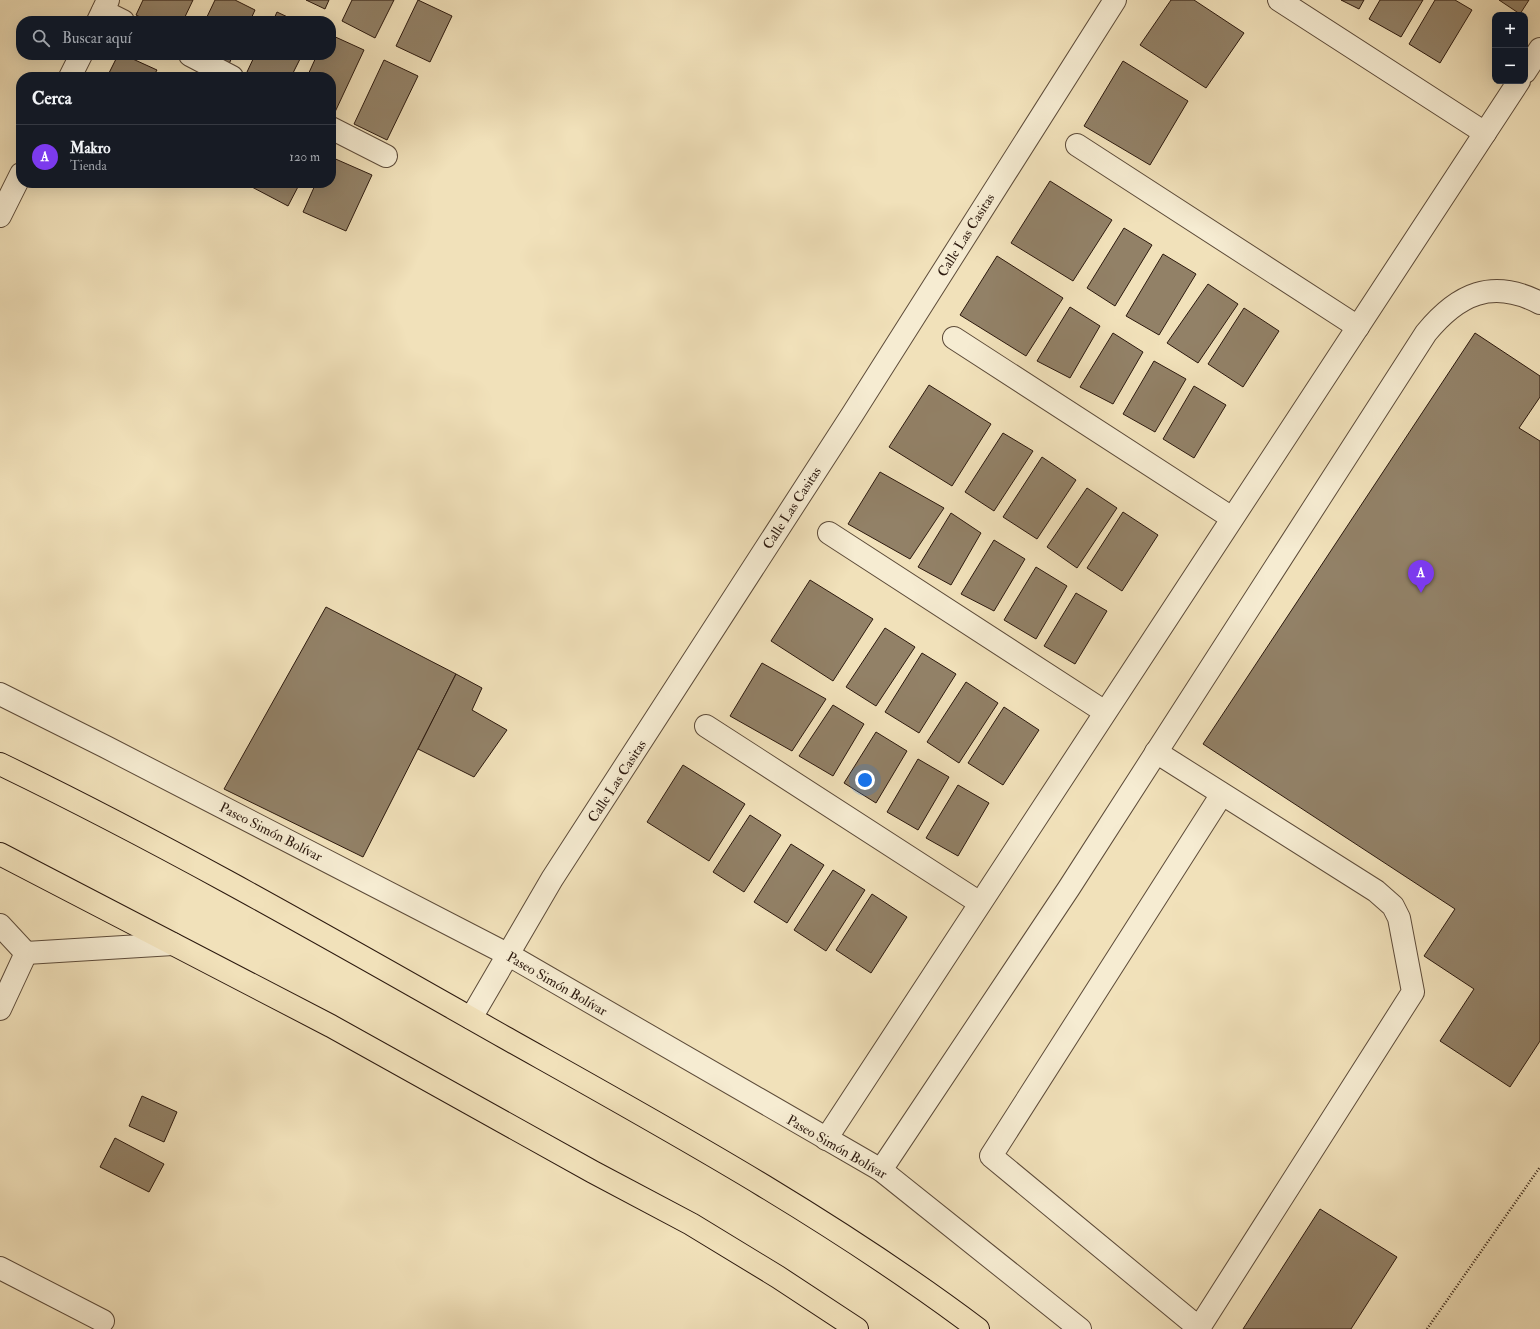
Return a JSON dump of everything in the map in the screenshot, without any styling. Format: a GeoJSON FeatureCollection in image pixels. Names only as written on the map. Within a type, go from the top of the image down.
{"type":"FeatureCollection","features":[{"type":"Feature","properties":{"kind":"main road"},"geometry":{"type":"LineString","coordinates":[[0,764],[52,789],[216,876],[701,1148],[800,1207],[888,1264],[978,1329]]}},
{"type":"Feature","properties":{"kind":"main road"},"geometry":{"type":"LineString","coordinates":[[0,854],[331,1026],[586,1168],[691,1224],[778,1277],[857,1329]]}},
{"type":"Feature","properties":{"kind":"street","name":"Calle Las Casitas"},"geometry":{"type":"LineString","coordinates":[[470,1018],[552,879],[835,441],[1115,0]]}},
{"type":"Feature","properties":{"kind":"street"},"geometry":{"type":"LineString","coordinates":[[1279,0],[1485,133]]}},
{"type":"Feature","properties":{"kind":"street"},"geometry":{"type":"LineString","coordinates":[[103,11],[113,16]]}},
{"type":"Feature","properties":{"kind":"street"},"geometry":{"type":"LineString","coordinates":[[1528,67],[1540,49]]}},
{"type":"Feature","properties":{"kind":"street"},"geometry":{"type":"LineString","coordinates":[[72,72],[78,60]]}},
{"type":"Feature","properties":{"kind":"street"},"geometry":{"type":"LineString","coordinates":[[200,60],[222,72]]}},
{"type":"Feature","properties":{"kind":"street"},"geometry":{"type":"LineString","coordinates":[[826,1139],[1517,84]]}},
{"type":"Feature","properties":{"kind":"street"},"geometry":{"type":"LineString","coordinates":[[336,131],[386,156]]}},
{"type":"Feature","properties":{"kind":"street"},"geometry":{"type":"LineString","coordinates":[[1077,145],[1358,327]]}},
{"type":"Feature","properties":{"kind":"street"},"geometry":{"type":"LineString","coordinates":[[0,216],[16,184]]}},
{"type":"Feature","properties":{"kind":"street"},"geometry":{"type":"LineString","coordinates":[[880,1170],[1069,888],[1422,340],[1441,315],[1455,303],[1471,296],[1491,291],[1509,291],[1523,294],[1540,303]]}},
{"type":"Feature","properties":{"kind":"street"},"geometry":{"type":"LineString","coordinates":[[954,338],[1232,518]]}},
{"type":"Feature","properties":{"kind":"street"},"geometry":{"type":"LineString","coordinates":[[829,533],[1105,712]]}},
{"type":"Feature","properties":{"kind":"street","name":"Paseo Simón Bolívar"},"geometry":{"type":"LineString","coordinates":[[0,694],[114,750],[508,955],[880,1170],[1080,1329]]}},
{"type":"Feature","properties":{"kind":"street"},"geometry":{"type":"LineString","coordinates":[[706,726],[980,903]]}},
{"type":"Feature","properties":{"kind":"street"},"geometry":{"type":"LineString","coordinates":[[1156,752],[1376,891],[1393,906],[1399,918],[1413,992],[1199,1328],[991,1156],[1222,794]]}},
{"type":"Feature","properties":{"kind":"street"},"geometry":{"type":"LineString","coordinates":[[0,925],[26,953]]}},
{"type":"Feature","properties":{"kind":"street"},"geometry":{"type":"LineString","coordinates":[[26,953],[174,944]]}},
{"type":"Feature","properties":{"kind":"street"},"geometry":{"type":"LineString","coordinates":[[0,1009],[26,953]]}},
{"type":"Feature","properties":{"kind":"street"},"geometry":{"type":"LineString","coordinates":[[0,1268],[104,1321]]}},
{"type":"Feature","properties":{"kind":"path"},"geometry":{"type":"LineString","coordinates":[[1427,1329],[1540,1167]]}},
{"type":"Feature","properties":{"kind":"building"},"geometry":{"type":"Polygon","coordinates":[[[143,0],[193,0],[185,16],[136,15],[143,0]]]}},
{"type":"Feature","properties":{"kind":"building"},"geometry":{"type":"Polygon","coordinates":[[[215,0],[235,0],[255,10],[252,16],[207,16],[215,0]]]}},
{"type":"Feature","properties":{"kind":"building"},"geometry":{"type":"Polygon","coordinates":[[[306,0],[329,0],[325,9],[306,0]]]}},
{"type":"Feature","properties":{"kind":"building"},"geometry":{"type":"Polygon","coordinates":[[[352,0],[394,0],[375,38],[342,21],[352,0]]]}},
{"type":"Feature","properties":{"kind":"building"},"geometry":{"type":"Polygon","coordinates":[[[418,0],[452,16],[430,62],[396,46],[418,0]]]}},
{"type":"Feature","properties":{"kind":"building"},"geometry":{"type":"Polygon","coordinates":[[[1171,0],[1194,0],[1244,33],[1206,88],[1140,45],[1171,0]]]}},
{"type":"Feature","properties":{"kind":"building"},"geometry":{"type":"Polygon","coordinates":[[[1341,0],[1364,0],[1359,9],[1341,0]]]}},
{"type":"Feature","properties":{"kind":"building"},"geometry":{"type":"Polygon","coordinates":[[[1380,0],[1423,0],[1401,37],[1369,19],[1380,0]]]}},
{"type":"Feature","properties":{"kind":"building"},"geometry":{"type":"Polygon","coordinates":[[[1435,0],[1455,0],[1472,10],[1440,63],[1409,44],[1435,0]]]}},
{"type":"Feature","properties":{"kind":"building"},"geometry":{"type":"Polygon","coordinates":[[[1499,0],[1529,0],[1521,12],[1517,12],[1499,0]]]}},
{"type":"Feature","properties":{"kind":"building"},"geometry":{"type":"Polygon","coordinates":[[[277,12],[285,16],[275,16],[277,12]]]}},
{"type":"Feature","properties":{"kind":"building"},"geometry":{"type":"Polygon","coordinates":[[[336,37],[364,50],[336,110],[336,72],[309,72],[315,60],[336,60],[336,37]]]}},
{"type":"Feature","properties":{"kind":"building"},"geometry":{"type":"Polygon","coordinates":[[[116,60],[135,60],[157,70],[156,72],[110,72],[116,60]]]}},
{"type":"Feature","properties":{"kind":"building"},"geometry":{"type":"Polygon","coordinates":[[[221,60],[231,60],[229,64],[221,60]]]}},
{"type":"Feature","properties":{"kind":"building"},"geometry":{"type":"Polygon","coordinates":[[[253,60],[300,60],[294,72],[247,72],[253,60]]]}},
{"type":"Feature","properties":{"kind":"building"},"geometry":{"type":"Polygon","coordinates":[[[384,60],[418,76],[387,140],[354,124],[384,60]]]}},
{"type":"Feature","properties":{"kind":"building"},"geometry":{"type":"Polygon","coordinates":[[[1123,61],[1188,101],[1150,165],[1084,126],[1123,61]]]}},
{"type":"Feature","properties":{"kind":"building"},"geometry":{"type":"Polygon","coordinates":[[[336,159],[372,175],[346,231],[303,212],[314,188],[336,188],[336,159]]]}},
{"type":"Feature","properties":{"kind":"building"},"geometry":{"type":"Polygon","coordinates":[[[1050,181],[1112,220],[1073,281],[1011,243],[1050,181]]]}},
{"type":"Feature","properties":{"kind":"building"},"geometry":{"type":"Polygon","coordinates":[[[254,188],[297,188],[288,206],[254,188]]]}},
{"type":"Feature","properties":{"kind":"building"},"geometry":{"type":"Polygon","coordinates":[[[1124,228],[1152,245],[1115,306],[1087,288],[1124,228]]]}},
{"type":"Feature","properties":{"kind":"building"},"geometry":{"type":"Polygon","coordinates":[[[1163,254],[1196,274],[1159,335],[1126,316],[1163,254]]]}},
{"type":"Feature","properties":{"kind":"building"},"geometry":{"type":"Polygon","coordinates":[[[997,256],[1063,298],[1026,356],[960,315],[997,256]]]}},
{"type":"Feature","properties":{"kind":"building"},"geometry":{"type":"Polygon","coordinates":[[[1208,284],[1238,304],[1198,363],[1167,343],[1208,284]]]}},
{"type":"Feature","properties":{"kind":"building"},"geometry":{"type":"Polygon","coordinates":[[[1070,307],[1100,326],[1070,378],[1037,361],[1070,307]]]}},
{"type":"Feature","properties":{"kind":"building"},"geometry":{"type":"Polygon","coordinates":[[[1244,308],[1279,331],[1243,387],[1208,364],[1244,308]]]}},
{"type":"Feature","properties":{"kind":"building"},"geometry":{"type":"Polygon","coordinates":[[[1113,333],[1143,352],[1113,404],[1080,387],[1113,333]]]}},
{"type":"Feature","properties":{"kind":"building"},"geometry":{"type":"Polygon","coordinates":[[[1475,333],[1540,376],[1540,397],[1519,428],[1540,441],[1540,1041],[1510,1087],[1440,1041],[1474,989],[1424,956],[1455,909],[1203,744],[1475,333]]]}},
{"type":"Feature","properties":{"kind":"building"},"geometry":{"type":"Polygon","coordinates":[[[1154,361],[1186,379],[1155,432],[1123,414],[1154,361]]]}},
{"type":"Feature","properties":{"kind":"building"},"geometry":{"type":"Polygon","coordinates":[[[929,385],[991,424],[952,486],[889,447],[929,385]]]}},
{"type":"Feature","properties":{"kind":"building"},"geometry":{"type":"Polygon","coordinates":[[[1194,386],[1226,405],[1194,458],[1163,439],[1194,386]]]}},
{"type":"Feature","properties":{"kind":"building"},"geometry":{"type":"Polygon","coordinates":[[[1003,433],[1033,451],[994,511],[965,492],[1003,433]]]}},
{"type":"Feature","properties":{"kind":"building"},"geometry":{"type":"Polygon","coordinates":[[[1042,457],[1076,480],[1037,539],[1003,517],[1042,457]]]}},
{"type":"Feature","properties":{"kind":"building"},"geometry":{"type":"Polygon","coordinates":[[[880,472],[944,508],[910,559],[848,524],[880,472]]]}},
{"type":"Feature","properties":{"kind":"building"},"geometry":{"type":"Polygon","coordinates":[[[1087,488],[1117,508],[1077,568],[1047,547],[1087,488]]]}},
{"type":"Feature","properties":{"kind":"building"},"geometry":{"type":"Polygon","coordinates":[[[1123,512],[1158,535],[1122,591],[1087,568],[1123,512]]]}},
{"type":"Feature","properties":{"kind":"building"},"geometry":{"type":"Polygon","coordinates":[[[951,513],[981,533],[951,585],[918,567],[951,513]]]}},
{"type":"Feature","properties":{"kind":"building"},"geometry":{"type":"Polygon","coordinates":[[[994,540],[1025,559],[994,611],[961,594],[994,540]]]}},
{"type":"Feature","properties":{"kind":"building"},"geometry":{"type":"Polygon","coordinates":[[[1036,567],[1067,586],[1036,639],[1004,620],[1036,567]]]}},
{"type":"Feature","properties":{"kind":"building"},"geometry":{"type":"Polygon","coordinates":[[[810,580],[873,619],[833,681],[771,641],[810,580]]]}},
{"type":"Feature","properties":{"kind":"building"},"geometry":{"type":"Polygon","coordinates":[[[1076,593],[1107,611],[1075,664],[1044,646],[1076,593]]]}},
{"type":"Feature","properties":{"kind":"building"},"geometry":{"type":"Polygon","coordinates":[[[326,607],[456,674],[363,857],[224,789],[326,607]]]}},
{"type":"Feature","properties":{"kind":"building"},"geometry":{"type":"Polygon","coordinates":[[[885,628],[915,647],[876,706],[846,687],[885,628]]]}},
{"type":"Feature","properties":{"kind":"building"},"geometry":{"type":"Polygon","coordinates":[[[922,653],[956,674],[919,733],[885,712],[922,653]]]}},
{"type":"Feature","properties":{"kind":"building"},"geometry":{"type":"Polygon","coordinates":[[[762,663],[826,699],[792,751],[730,716],[762,663]]]}},
{"type":"Feature","properties":{"kind":"building"},"geometry":{"type":"Polygon","coordinates":[[[456,674],[482,688],[472,710],[507,730],[474,777],[418,749],[456,674]]]}},
{"type":"Feature","properties":{"kind":"building"},"geometry":{"type":"Polygon","coordinates":[[[966,682],[998,703],[959,763],[927,742],[966,682]]]}},
{"type":"Feature","properties":{"kind":"building"},"geometry":{"type":"Polygon","coordinates":[[[833,705],[864,724],[833,776],[799,756],[833,705]]]}},
{"type":"Feature","properties":{"kind":"building"},"geometry":{"type":"Polygon","coordinates":[[[1004,707],[1039,730],[1003,785],[968,763],[1004,707]]]}},
{"type":"Feature","properties":{"kind":"building"},"geometry":{"type":"Polygon","coordinates":[[[876,732],[907,751],[876,803],[844,783],[876,732]]]}},
{"type":"Feature","properties":{"kind":"building"},"geometry":{"type":"Polygon","coordinates":[[[918,759],[949,777],[918,830],[887,812],[918,759]]]}},
{"type":"Feature","properties":{"kind":"building"},"geometry":{"type":"Polygon","coordinates":[[[683,765],[745,804],[709,861],[647,822],[683,765]]]}},
{"type":"Feature","properties":{"kind":"building"},"geometry":{"type":"Polygon","coordinates":[[[958,785],[989,803],[958,856],[926,838],[958,785]]]}},
{"type":"Feature","properties":{"kind":"building"},"geometry":{"type":"Polygon","coordinates":[[[750,815],[781,835],[744,892],[713,872],[750,815]]]}},
{"type":"Feature","properties":{"kind":"building"},"geometry":{"type":"Polygon","coordinates":[[[791,844],[824,865],[787,923],[754,902],[791,844]]]}},
{"type":"Feature","properties":{"kind":"building"},"geometry":{"type":"Polygon","coordinates":[[[833,870],[865,890],[826,951],[794,930],[833,870]]]}},
{"type":"Feature","properties":{"kind":"building"},"geometry":{"type":"Polygon","coordinates":[[[872,894],[907,917],[871,973],[836,950],[872,894]]]}},
{"type":"Feature","properties":{"kind":"building"},"geometry":{"type":"Polygon","coordinates":[[[142,1096],[177,1112],[164,1142],[129,1126],[142,1096]]]}},
{"type":"Feature","properties":{"kind":"building"},"geometry":{"type":"Polygon","coordinates":[[[115,1138],[164,1164],[149,1192],[100,1167],[115,1138]]]}},
{"type":"Feature","properties":{"kind":"building"},"geometry":{"type":"Polygon","coordinates":[[[1320,1209],[1397,1257],[1351,1329],[1243,1329],[1320,1209]]]}},
{"type":"Feature","properties":{"kind":"place","name":"Makro"},"geometry":{"type":"Point","coordinates":[1421,593]}}]}
